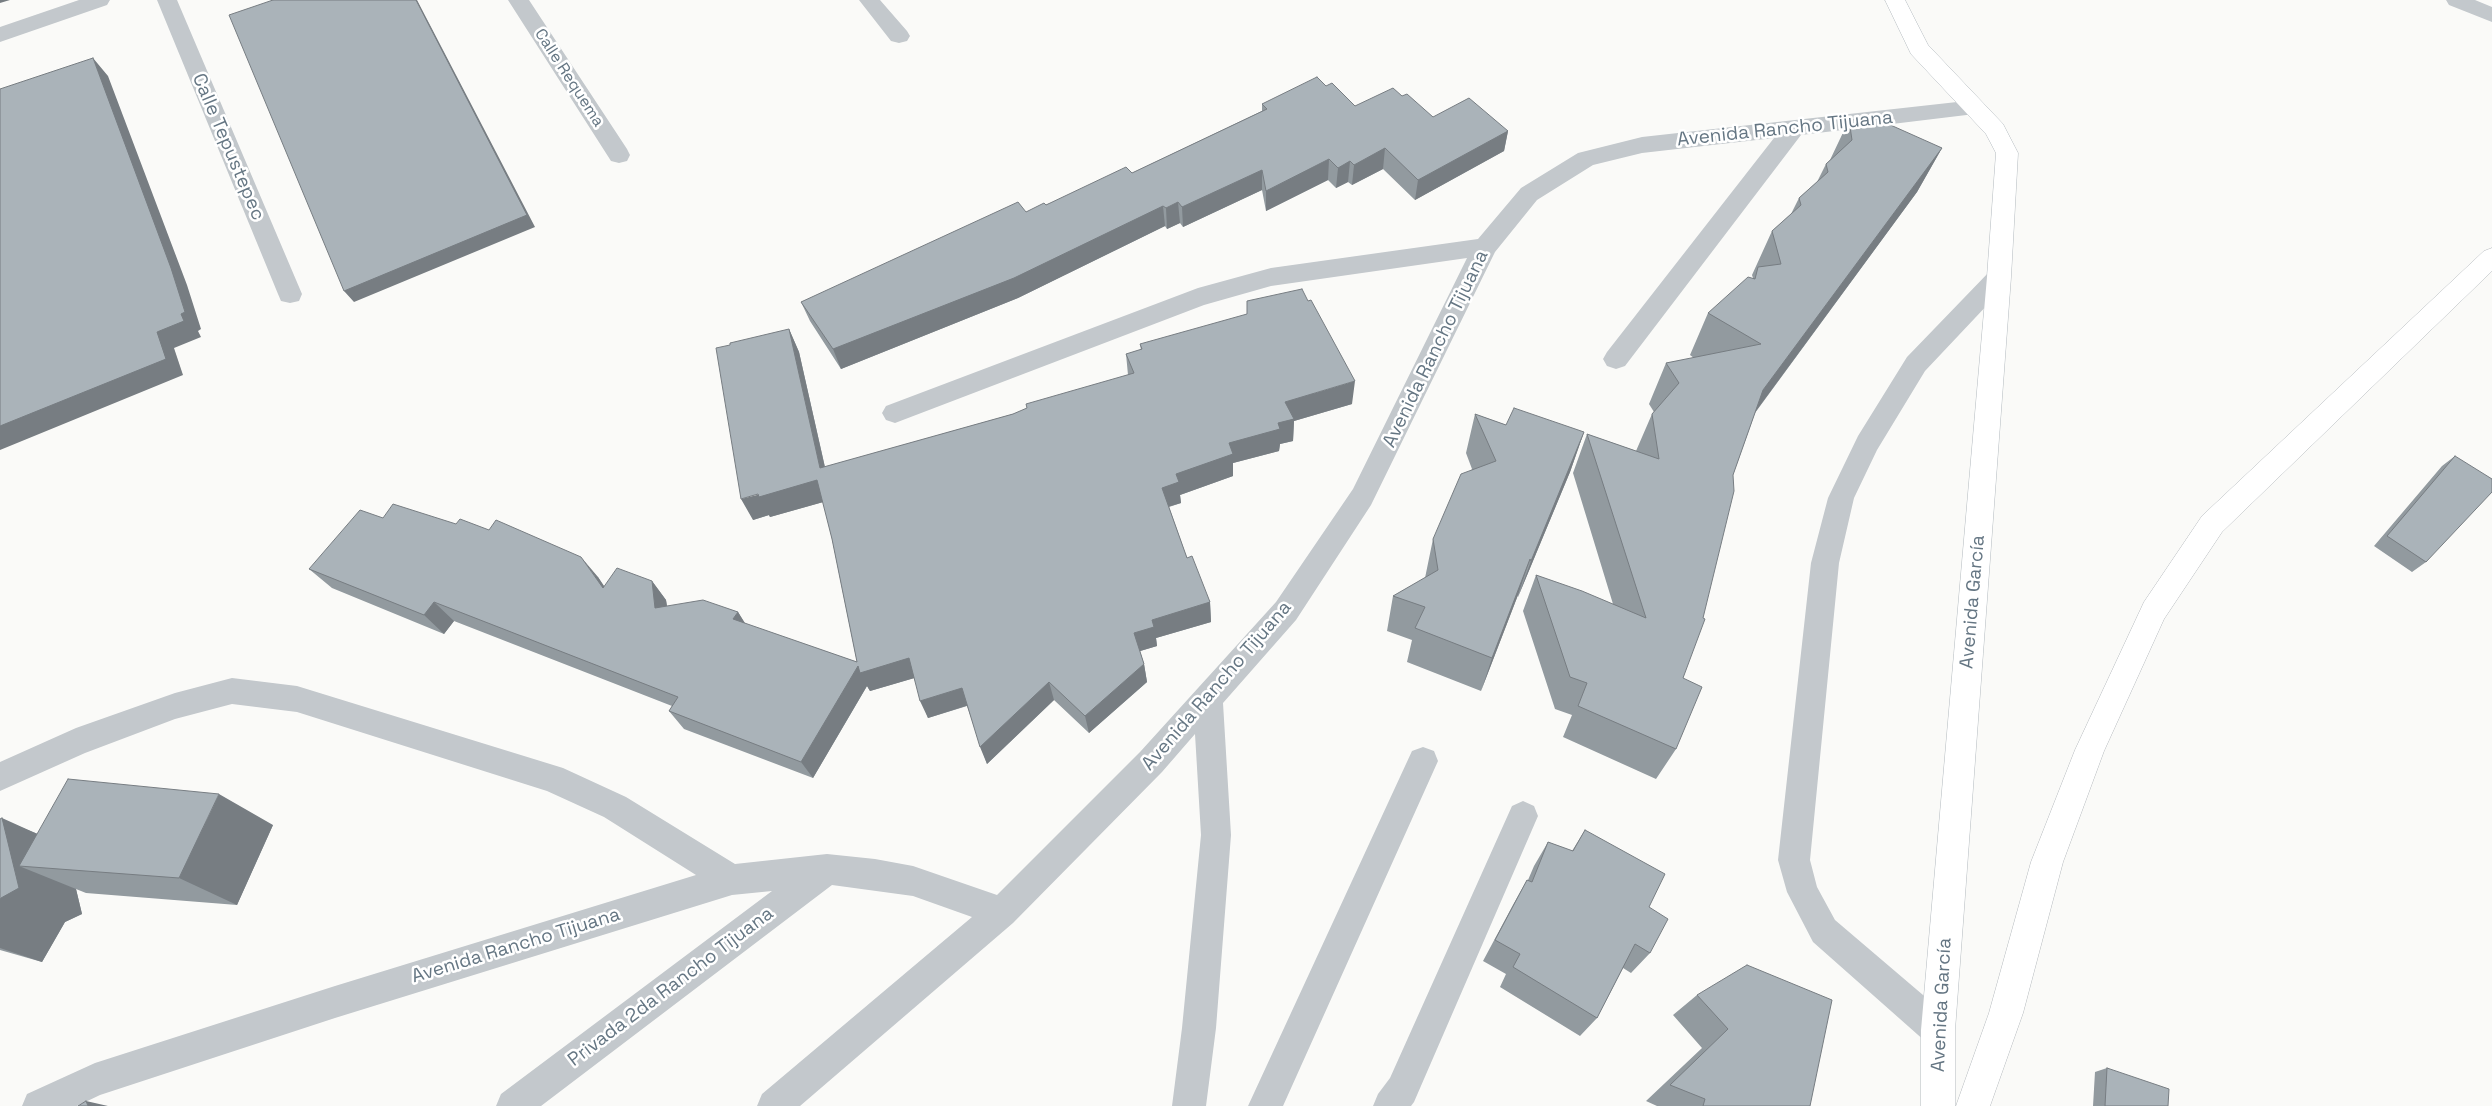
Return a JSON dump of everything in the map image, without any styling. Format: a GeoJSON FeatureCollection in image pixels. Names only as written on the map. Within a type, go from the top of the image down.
{"type":"FeatureCollection","features":[{"type":"Feature","properties":{"kind":"main road"},"geometry":{"type":"LineString","coordinates":[[1892,0],[1919,49],[1975,108]]}},
{"type":"Feature","properties":{"kind":"main road","name":"Avenida García"},"geometry":{"type":"LineString","coordinates":[[1938,1106],[1938,1030],[1999,277],[2007,152],[1995,130],[1975,108]]}},
{"type":"Feature","properties":{"kind":"main road"},"geometry":{"type":"LineString","coordinates":[[1973,1106],[2006,1014],[2047,862],[2090,750],[2154,611],[2212,524],[2492,257]]}},
{"type":"Feature","properties":{"kind":"street"},"geometry":{"type":"LineString","coordinates":[[0,35],[100,0]]}},
{"type":"Feature","properties":{"kind":"street","name":"Calle Tepustepec"},"geometry":{"type":"LineString","coordinates":[[167,0],[290,294]]}},
{"type":"Feature","properties":{"kind":"street","name":"Calle Requema"},"geometry":{"type":"LineString","coordinates":[[518,0],[619,155]]}},
{"type":"Feature","properties":{"kind":"street"},"geometry":{"type":"LineString","coordinates":[[869,0],[899,36]]}},
{"type":"Feature","properties":{"kind":"street"},"geometry":{"type":"LineString","coordinates":[[2456,0],[2492,15]]}},
{"type":"Feature","properties":{"kind":"street","name":"Avenida Rancho Tijuana"},"geometry":{"type":"LineString","coordinates":[[774,1106],[1002,912],[1151,762],[1286,611],[1362,497],[1484,247],[1529,194],[1586,159],[1642,145],[1975,108]]}},
{"type":"Feature","properties":{"kind":"street"},"geometry":{"type":"LineString","coordinates":[[1616,359],[1794,128]]}},
{"type":"Feature","properties":{"kind":"street"},"geometry":{"type":"LineString","coordinates":[[895,413],[1198,297],[1271,277],[1484,247]]}},
{"type":"Feature","properties":{"kind":"street"},"geometry":{"type":"LineString","coordinates":[[1938,1030],[1824,931],[1803,892],[1794,860],[1825,563],[1841,498],[1867,444],[1916,364],[1999,277]]}},
{"type":"Feature","properties":{"kind":"street"},"geometry":{"type":"LineString","coordinates":[[0,777],[85,739],[175,706],[232,690],[297,699],[552,778],[615,807],[732,880]]}},
{"type":"Feature","properties":{"kind":"street"},"geometry":{"type":"LineString","coordinates":[[1189,1106],[1200,1028],[1216,835],[1208,698]]}},
{"type":"Feature","properties":{"kind":"street"},"geometry":{"type":"LineString","coordinates":[[1265,1106],[1423,760]]}},
{"type":"Feature","properties":{"kind":"street"},"geometry":{"type":"LineString","coordinates":[[1390,1106],[1402,1090],[1523,816]]}},
{"type":"Feature","properties":{"kind":"street","name":"Avenida Rancho Tijuana"},"geometry":{"type":"LineString","coordinates":[[39,1106],[95,1080],[298,1014],[732,880],[828,868],[913,881],[1002,912]]}},
{"type":"Feature","properties":{"kind":"street","name":"Privada 2da Rancho Tijuana"},"geometry":{"type":"LineString","coordinates":[[513,1106],[828,868]]}},
{"type":"Feature","properties":{"kind":"building"},"geometry":{"type":"Polygon","coordinates":[[[273,0],[416,0],[527,215],[344,291],[229,15],[273,0]]]}},
{"type":"Feature","properties":{"kind":"building"},"geometry":{"type":"Polygon","coordinates":[[[93,58],[171,268],[185,312],[181,314],[184,321],[157,332],[166,359],[0,426],[0,89],[93,58]]]}},
{"type":"Feature","properties":{"kind":"building"},"geometry":{"type":"Polygon","coordinates":[[[1317,77],[1326,86],[1332,83],[1355,106],[1393,88],[1402,96],[1407,94],[1433,117],[1469,98],[1508,131],[1418,180],[1385,148],[1354,165],[1350,161],[1338,168],[1329,159],[1266,191],[1262,170],[1182,207],[1178,202],[1166,208],[1163,206],[1014,278],[833,349],[801,302],[1018,202],[1026,212],[1044,203],[1046,205],[1126,167],[1132,173],[1267,109],[1262,104],[1317,77]]]}},
{"type":"Feature","properties":{"kind":"building"},"geometry":{"type":"Polygon","coordinates":[[[1877,119],[1942,148],[1763,390],[1733,475],[1734,491],[1703,618],[1705,619],[1683,678],[1702,687],[1676,749],[1578,706],[1587,683],[1570,677],[1536,575],[1582,591],[1646,618],[1587,434],[1659,459],[1652,414],[1679,383],[1666,363],[1761,344],[1708,313],[1748,277],[1755,279],[1758,267],[1781,264],[1772,231],[1801,205],[1799,198],[1828,172],[1826,164],[1852,140],[1849,120],[1877,119]]]}},
{"type":"Feature","properties":{"kind":"building"},"geometry":{"type":"Polygon","coordinates":[[[1302,289],[1308,301],[1311,300],[1355,381],[1285,402],[1294,419],[1278,423],[1280,429],[1229,443],[1233,454],[1176,474],[1179,482],[1162,488],[1187,558],[1192,556],[1210,602],[1152,620],[1154,627],[1134,633],[1144,664],[1085,716],[1049,682],[980,747],[962,688],[920,701],[909,658],[860,673],[858,666],[801,762],[669,711],[678,697],[434,602],[424,615],[309,569],[360,510],[383,518],[393,504],[456,524],[460,519],[489,530],[496,520],[581,557],[603,588],[617,568],[652,581],[655,608],[703,600],[738,612],[733,619],[857,662],[832,539],[817,480],[759,497],[758,494],[741,499],[716,348],[789,329],[820,468],[1013,414],[1027,408],[1026,404],[1134,373],[1126,354],[1142,349],[1140,344],[1247,314],[1247,301],[1302,289]]]}},
{"type":"Feature","properties":{"kind":"building"},"geometry":{"type":"Polygon","coordinates":[[[1514,408],[1584,432],[1531,561],[1530,559],[1492,658],[1415,628],[1425,607],[1393,596],[1438,570],[1433,539],[1461,474],[1496,461],[1475,414],[1506,425],[1514,408]]]}},
{"type":"Feature","properties":{"kind":"building"},"geometry":{"type":"Polygon","coordinates":[[[2455,456],[2492,479],[2492,492],[2426,562],[2387,536],[2455,456]]]}},
{"type":"Feature","properties":{"kind":"building"},"geometry":{"type":"Polygon","coordinates":[[[68,779],[219,794],[179,878],[19,866],[68,779]]]}},
{"type":"Feature","properties":{"kind":"building"},"geometry":{"type":"Polygon","coordinates":[[[2,818],[19,888],[0,900],[0,819],[2,818]]]}},
{"type":"Feature","properties":{"kind":"building"},"geometry":{"type":"Polygon","coordinates":[[[1585,830],[1665,874],[1649,907],[1668,919],[1650,953],[1635,944],[1597,1018],[1513,967],[1520,954],[1495,940],[1527,880],[1532,882],[1548,842],[1573,851],[1585,830]]]}},
{"type":"Feature","properties":{"kind":"building"},"geometry":{"type":"Polygon","coordinates":[[[1747,965],[1832,1000],[1810,1106],[1703,1106],[1705,1099],[1670,1085],[1728,1029],[1697,995],[1747,965]]]}},
{"type":"Feature","properties":{"kind":"building"},"geometry":{"type":"Polygon","coordinates":[[[2107,1068],[2169,1089],[2168,1106],[2105,1106],[2107,1068]]]}},
{"type":"Feature","properties":{"kind":"building"},"geometry":{"type":"Polygon","coordinates":[[[86,1101],[88,1106],[78,1106],[86,1101]]]}}]}
